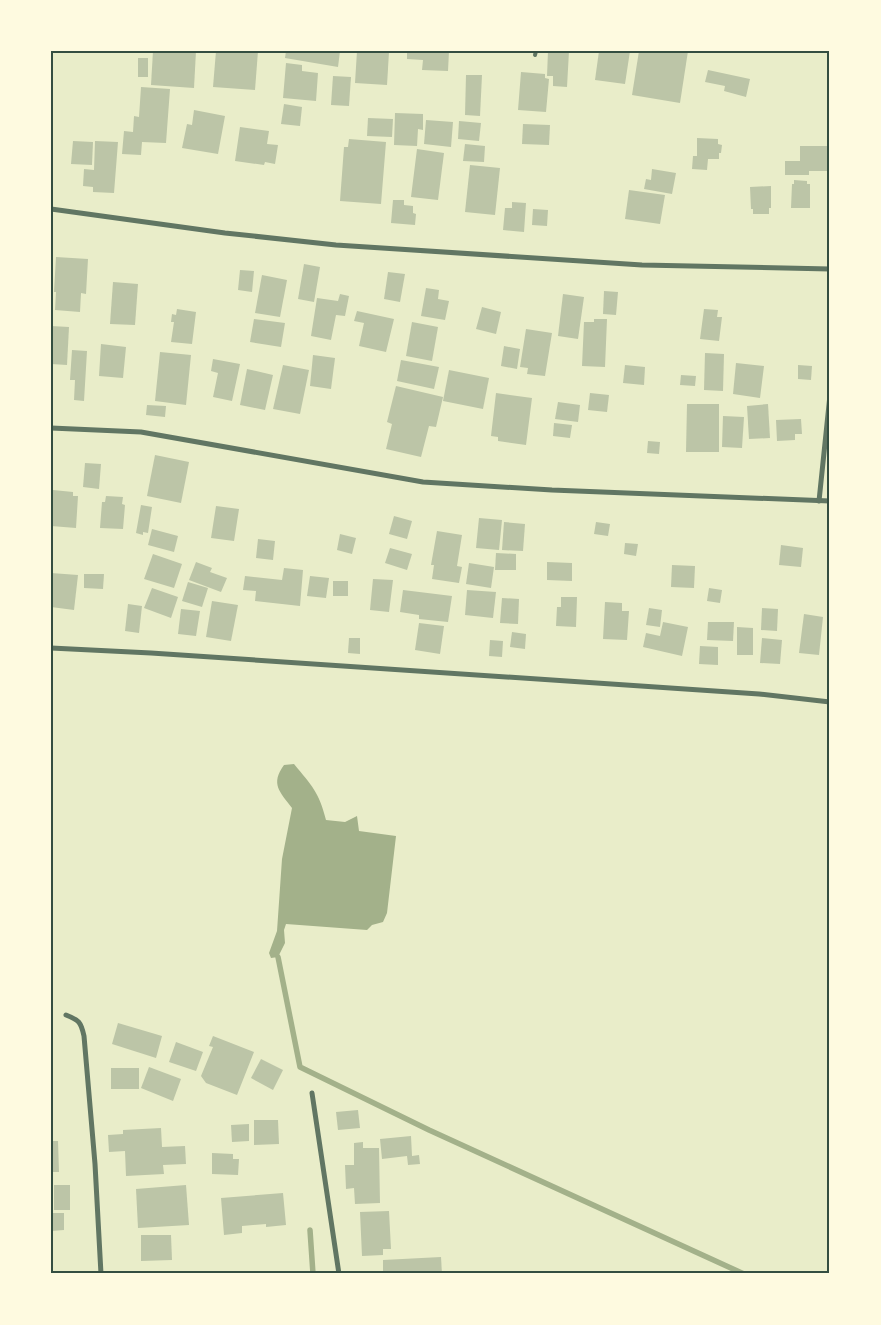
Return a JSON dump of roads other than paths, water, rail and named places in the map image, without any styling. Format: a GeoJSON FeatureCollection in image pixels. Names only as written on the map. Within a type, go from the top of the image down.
{"type":"FeatureCollection","features":[{"type":"Feature","properties":{"kind":"street"},"geometry":{"type":"LineString","coordinates":[[51,210],[225,233],[336,245],[642,265],[830,270]]}},
{"type":"Feature","properties":{"kind":"street"},"geometry":{"type":"LineString","coordinates":[[819,501],[830,395]]}},
{"type":"Feature","properties":{"kind":"street"},"geometry":{"type":"LineString","coordinates":[[51,428],[150,434],[423,482],[552,490],[830,501]]}},
{"type":"Feature","properties":{"kind":"street"},"geometry":{"type":"LineString","coordinates":[[51,648],[161,653],[740,692],[830,702]]}},
{"type":"Feature","properties":{"kind":"street"},"geometry":{"type":"LineString","coordinates":[[66,1015],[77,1019],[82,1026],[84,1036],[95,1164],[101,1274]]}},
{"type":"Feature","properties":{"kind":"street"},"geometry":{"type":"LineString","coordinates":[[312,1093],[339,1274]]}},
{"type":"Feature","properties":{"kind":"waterway"},"geometry":{"type":"LineString","coordinates":[[278,957],[300,1067],[429,1130],[744,1274]]}},
{"type":"Feature","properties":{"kind":"waterway"},"geometry":{"type":"LineString","coordinates":[[310,1230],[313,1274]]}}]}
